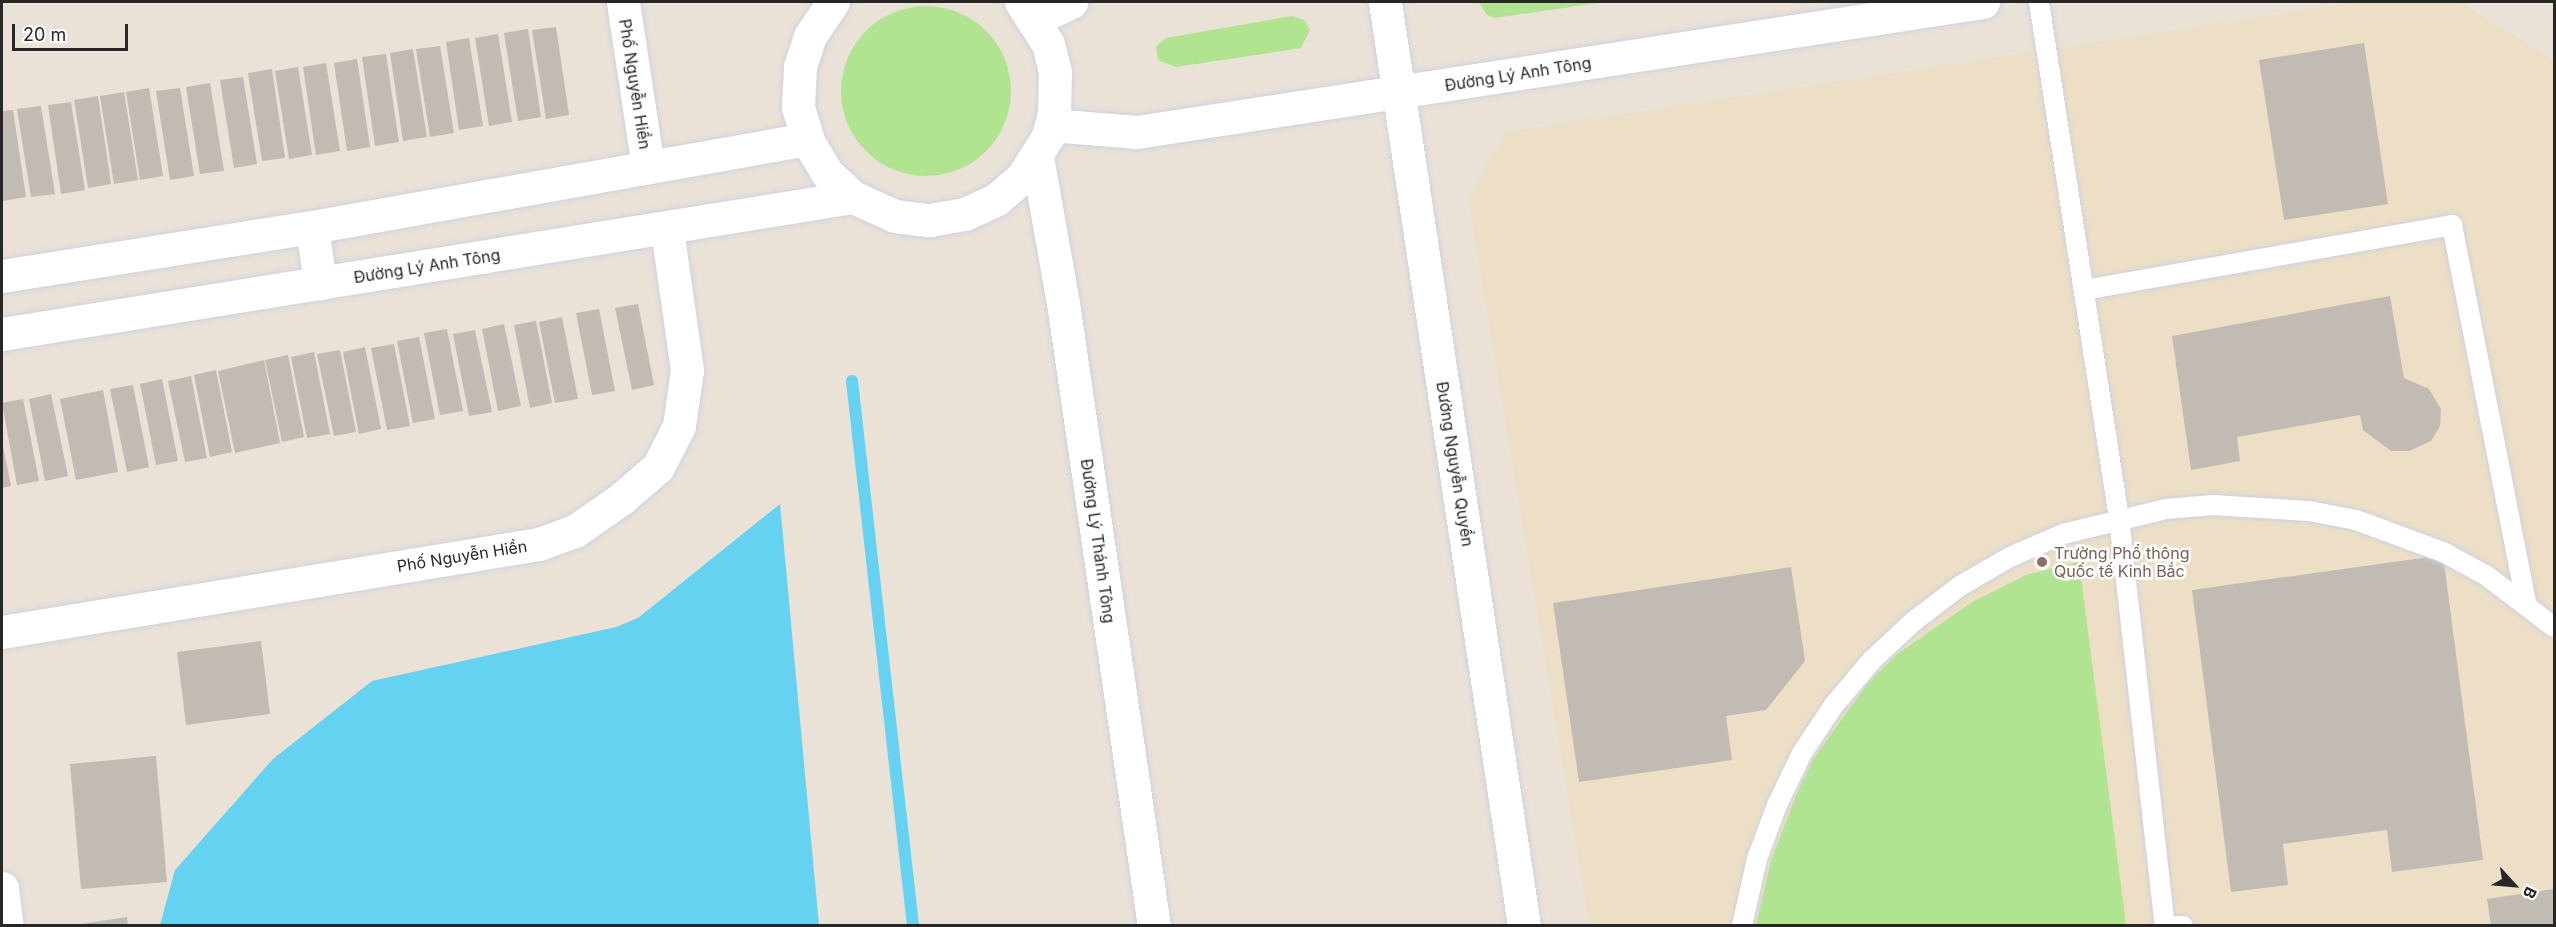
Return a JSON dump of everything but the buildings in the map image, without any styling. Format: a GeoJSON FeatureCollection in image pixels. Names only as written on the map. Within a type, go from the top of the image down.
{"type":"FeatureCollection","features":[{"type":"Feature","properties":{"kind":"street","name":"Phố Nguyễn Hiền"},"geometry":{"type":"LineString","coordinates":[[623,2],[648,167]]}},
{"type":"Feature","properties":{"kind":"street"},"geometry":{"type":"LineString","coordinates":[[833,2],[810,36],[800,67],[798,107],[807,139],[827,173],[853,197],[873,209],[907,218],[953,217],[976,210],[1007,192],[1037,157],[1051,125],[1055,72],[1048,44],[1028,10],[1071,2]]}},
{"type":"Feature","properties":{"kind":"street","name":"Đường Nguyễn Quyền"},"geometry":{"type":"LineString","coordinates":[[1385,2],[1524,926]]}},
{"type":"Feature","properties":{"kind":"street","name":"Đường Lý Anh Tông"},"geometry":{"type":"LineString","coordinates":[[1051,125],[1137,132],[1983,2]]}},
{"type":"Feature","properties":{"kind":"street"},"geometry":{"type":"LineString","coordinates":[[2,276],[312,227],[807,139]]}},
{"type":"Feature","properties":{"kind":"street","name":"Đường Lý Thánh Tông"},"geometry":{"type":"LineString","coordinates":[[1037,157],[1063,303],[1154,926]]}},
{"type":"Feature","properties":{"kind":"street","name":"Đường Lý Anh Tông"},"geometry":{"type":"LineString","coordinates":[[2,334],[667,229],[853,197]]}},
{"type":"Feature","properties":{"kind":"street"},"geometry":{"type":"LineString","coordinates":[[312,227],[321,283]]}},
{"type":"Feature","properties":{"kind":"street","name":"Phố Nguyễn Hiền"},"geometry":{"type":"LineString","coordinates":[[2,632],[539,544],[574,531],[621,499],[658,467],[679,426],[687,370],[667,229]]}},
{"type":"Feature","properties":{"kind":"street"},"geometry":{"type":"LineString","coordinates":[[2,888],[7,926]]}},
{"type":"Feature","properties":{"kind":"lane"},"geometry":{"type":"LineString","coordinates":[[2039,2],[2119,518],[2165,926]]}},
{"type":"Feature","properties":{"kind":"lane"},"geometry":{"type":"LineString","coordinates":[[2084,290],[2452,225],[2526,603]]}},
{"type":"Feature","properties":{"kind":"lane"},"geometry":{"type":"LineString","coordinates":[[1742,926],[1757,859],[1802,753],[1834,705],[1872,660],[1914,621],[1960,586],[2010,557],[2063,534],[2119,518],[2214,505],[2261,505],[2356,520],[2445,553],[2526,603],[2554,627]]}},
{"type":"Feature","properties":{"kind":"lane"},"geometry":{"type":"LineString","coordinates":[[2176,926],[2183,926]]}},
{"type":"Feature","properties":{"kind":"shaded area","name":"Trường Phổ thông Quốc tế Kinh Bắc"},"geometry":{"type":"Polygon","coordinates":[[[2360,2],[2459,2],[2554,60],[2554,925],[1590,925],[1468,198],[1506,132],[2360,2]]]}},
{"type":"Feature","properties":{"kind":"green space"},"geometry":{"type":"Polygon","coordinates":[[[1479,2],[1604,2],[1494,18],[1486,14],[1479,2]]]}},
{"type":"Feature","properties":{"kind":"green space"},"geometry":{"type":"Polygon","coordinates":[[[926,6],[958,13],[986,31],[1004,59],[1011,91],[1004,123],[986,151],[958,169],[926,176],[894,169],[866,151],[848,123],[841,91],[848,59],[866,31],[894,13],[926,6]]]}},
{"type":"Feature","properties":{"kind":"green space"},"geometry":{"type":"Polygon","coordinates":[[[1292,16],[1304,20],[1310,30],[1301,48],[1176,67],[1158,60],[1156,46],[1166,38],[1292,16]]]}},
{"type":"Feature","properties":{"kind":"green space"},"geometry":{"type":"Polygon","coordinates":[[[2079,562],[2126,925],[1756,925],[1771,861],[1797,793],[1814,758],[1868,683],[1896,655],[1972,602],[2026,575],[2079,562]]]}},
{"type":"Feature","properties":{"kind":"water"},"geometry":{"type":"Polygon","coordinates":[[[780,504],[819,925],[160,925],[175,870],[273,759],[372,681],[616,627],[638,618],[780,504]]]}},
{"type":"Feature","properties":{"kind":"waterway"},"geometry":{"type":"LineString","coordinates":[[852,381],[913,926]]}},
{"type":"Feature","properties":{"kind":"place","name":"Trường Phổ thông Quốc tế Kinh Bắc"},"geometry":{"type":"Point","coordinates":[2042,562]}}]}
